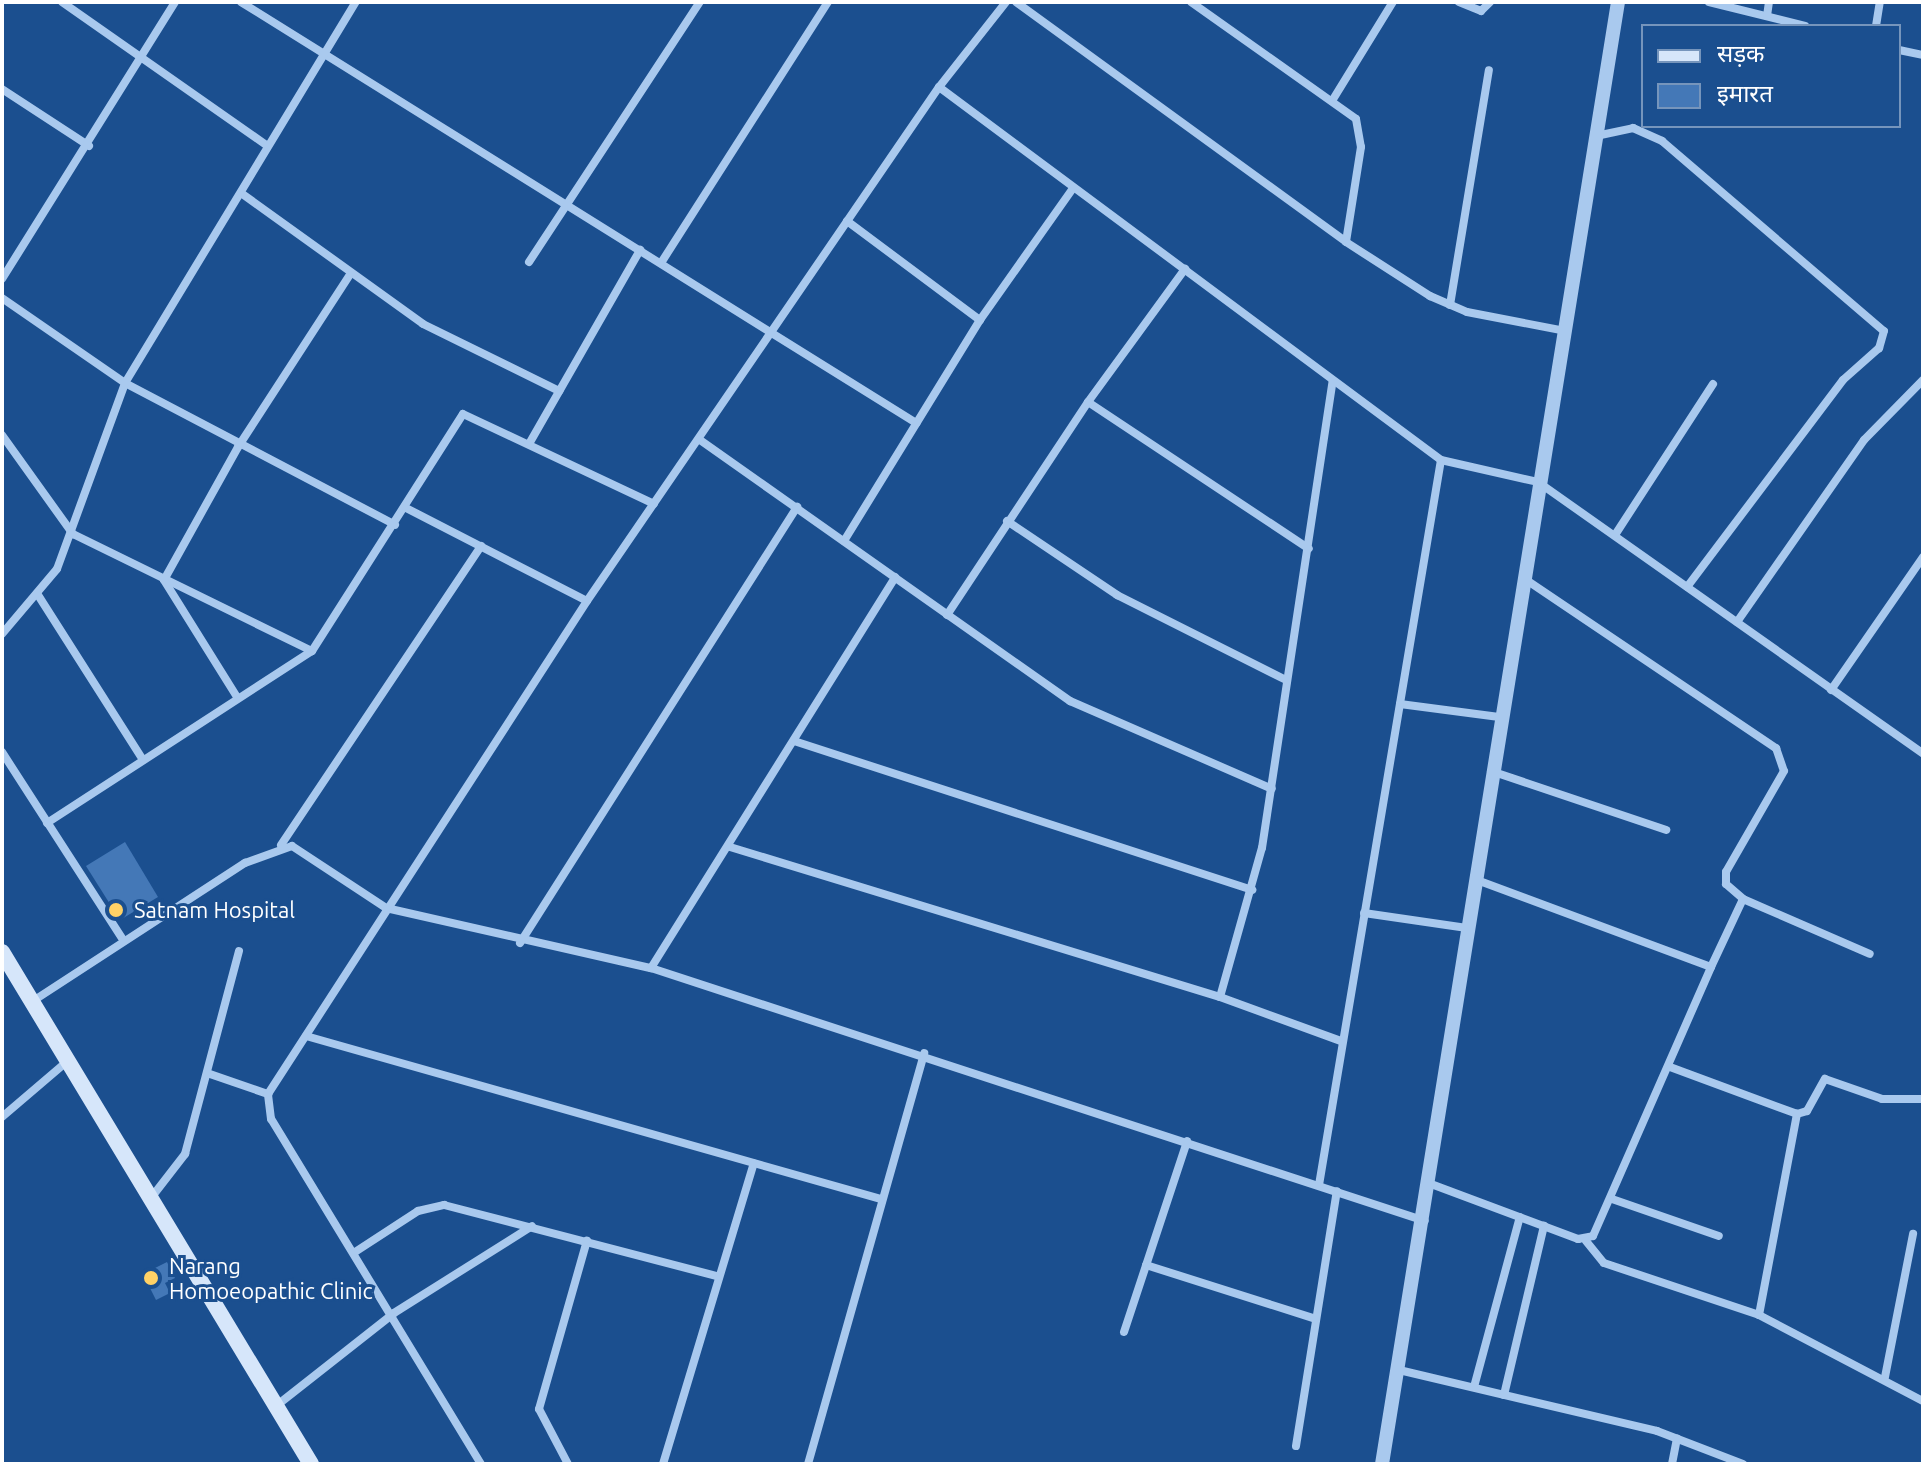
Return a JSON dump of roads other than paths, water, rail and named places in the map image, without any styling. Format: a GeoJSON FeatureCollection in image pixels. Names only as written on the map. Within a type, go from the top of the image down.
{"type":"FeatureCollection","features":[{"type":"Feature","properties":{"kind":"main road"},"geometry":{"type":"LineString","coordinates":[[2,952],[33,1001],[64,1064],[151,1198],[311,1464]]}},
{"type":"Feature","properties":{"kind":"street"},"geometry":{"type":"LineString","coordinates":[[62,2],[143,55],[268,146]]}},
{"type":"Feature","properties":{"kind":"street"},"geometry":{"type":"LineString","coordinates":[[2,279],[89,146],[175,2]]}},
{"type":"Feature","properties":{"kind":"street"},"geometry":{"type":"LineString","coordinates":[[241,2],[320,56],[640,250],[916,423]]}},
{"type":"Feature","properties":{"kind":"street"},"geometry":{"type":"LineString","coordinates":[[2,634],[38,595],[73,534],[125,383],[320,56],[356,2]]}},
{"type":"Feature","properties":{"kind":"street"},"geometry":{"type":"LineString","coordinates":[[529,262],[700,2]]}},
{"type":"Feature","properties":{"kind":"street"},"geometry":{"type":"LineString","coordinates":[[661,263],[828,2]]}},
{"type":"Feature","properties":{"kind":"street"},"geometry":{"type":"LineString","coordinates":[[481,1464],[394,1313],[271,1119],[268,1094],[587,601],[939,87],[1006,2]]}},
{"type":"Feature","properties":{"kind":"street"},"geometry":{"type":"LineString","coordinates":[[1016,2],[1346,242],[1450,305],[1566,331]]}},
{"type":"Feature","properties":{"kind":"street"},"geometry":{"type":"LineString","coordinates":[[1191,2],[1356,119],[1361,132],[1346,242]]}},
{"type":"Feature","properties":{"kind":"street"},"geometry":{"type":"LineString","coordinates":[[1332,101],[1393,2]]}},
{"type":"Feature","properties":{"kind":"street"},"geometry":{"type":"LineString","coordinates":[[1459,2],[1481,11],[1490,2]]}},
{"type":"Feature","properties":{"kind":"street"},"geometry":{"type":"LineString","coordinates":[[1382,1464],[1431,1184],[1521,576],[1566,331],[1618,2]]}},
{"type":"Feature","properties":{"kind":"street"},"geometry":{"type":"LineString","coordinates":[[1709,2],[1797,24]]}},
{"type":"Feature","properties":{"kind":"street"},"geometry":{"type":"LineString","coordinates":[[1767,16],[1769,2]]}},
{"type":"Feature","properties":{"kind":"street"},"geometry":{"type":"LineString","coordinates":[[1876,24],[1880,2]]}},
{"type":"Feature","properties":{"kind":"street"},"geometry":{"type":"LineString","coordinates":[[1901,50],[1923,55]]}},
{"type":"Feature","properties":{"kind":"street"},"geometry":{"type":"LineString","coordinates":[[1450,305],[1489,70]]}},
{"type":"Feature","properties":{"kind":"street"},"geometry":{"type":"LineString","coordinates":[[939,87],[1441,460],[1538,482],[1923,754]]}},
{"type":"Feature","properties":{"kind":"street"},"geometry":{"type":"LineString","coordinates":[[2,89],[89,146]]}},
{"type":"Feature","properties":{"kind":"street"},"geometry":{"type":"LineString","coordinates":[[1595,136],[1633,128],[1662,141],[1884,331],[1879,348],[1843,380],[1687,587]]}},
{"type":"Feature","properties":{"kind":"street"},"geometry":{"type":"LineString","coordinates":[[844,541],[980,320],[1073,188]]}},
{"type":"Feature","properties":{"kind":"street"},"geometry":{"type":"LineString","coordinates":[[241,193],[349,276],[449,339],[559,391]]}},
{"type":"Feature","properties":{"kind":"street"},"geometry":{"type":"LineString","coordinates":[[847,221],[980,320]]}},
{"type":"Feature","properties":{"kind":"street"},"geometry":{"type":"LineString","coordinates":[[529,444],[640,250]]}},
{"type":"Feature","properties":{"kind":"street"},"geometry":{"type":"LineString","coordinates":[[947,615],[1088,402],[1185,269]]}},
{"type":"Feature","properties":{"kind":"street"},"geometry":{"type":"LineString","coordinates":[[164,580],[238,447],[349,276]]}},
{"type":"Feature","properties":{"kind":"street"},"geometry":{"type":"LineString","coordinates":[[2,298],[125,383],[238,447],[395,525]]}},
{"type":"Feature","properties":{"kind":"street"},"geometry":{"type":"LineString","coordinates":[[1737,622],[1864,440],[1923,380]]}},
{"type":"Feature","properties":{"kind":"street"},"geometry":{"type":"LineString","coordinates":[[1220,997],[1252,890],[1272,789],[1284,679],[1309,549],[1333,381]]}},
{"type":"Feature","properties":{"kind":"street"},"geometry":{"type":"LineString","coordinates":[[1615,535],[1713,384]]}},
{"type":"Feature","properties":{"kind":"street"},"geometry":{"type":"LineString","coordinates":[[1088,402],[1309,549]]}},
{"type":"Feature","properties":{"kind":"street"},"geometry":{"type":"LineString","coordinates":[[47,823],[142,758],[312,651],[406,508],[463,414],[654,504]]}},
{"type":"Feature","properties":{"kind":"street"},"geometry":{"type":"LineString","coordinates":[[2,435],[73,534],[312,651]]}},
{"type":"Feature","properties":{"kind":"street"},"geometry":{"type":"LineString","coordinates":[[700,440],[1070,701],[1272,789]]}},
{"type":"Feature","properties":{"kind":"street"},"geometry":{"type":"LineString","coordinates":[[1319,1185],[1441,460]]}},
{"type":"Feature","properties":{"kind":"street"},"geometry":{"type":"LineString","coordinates":[[520,943],[797,507]]}},
{"type":"Feature","properties":{"kind":"street"},"geometry":{"type":"LineString","coordinates":[[406,508],[587,601]]}},
{"type":"Feature","properties":{"kind":"street"},"geometry":{"type":"LineString","coordinates":[[1007,521],[1117,595],[1284,679]]}},
{"type":"Feature","properties":{"kind":"street"},"geometry":{"type":"LineString","coordinates":[[33,1001],[122,938],[281,845],[481,546]]}},
{"type":"Feature","properties":{"kind":"street"},"geometry":{"type":"LineString","coordinates":[[1831,690],[1923,557]]}},
{"type":"Feature","properties":{"kind":"street"},"geometry":{"type":"LineString","coordinates":[[1521,576],[1784,758],[1784,771],[1726,872],[1726,884],[1743,899],[1870,954]]}},
{"type":"Feature","properties":{"kind":"street"},"geometry":{"type":"LineString","coordinates":[[651,968],[730,847],[895,577]]}},
{"type":"Feature","properties":{"kind":"street"},"geometry":{"type":"LineString","coordinates":[[164,580],[237,697]]}},
{"type":"Feature","properties":{"kind":"street"},"geometry":{"type":"LineString","coordinates":[[38,595],[142,758]]}},
{"type":"Feature","properties":{"kind":"street"},"geometry":{"type":"LineString","coordinates":[[1400,704],[1499,717]]}},
{"type":"Feature","properties":{"kind":"street"},"geometry":{"type":"LineString","coordinates":[[794,741],[1252,890]]}},
{"type":"Feature","properties":{"kind":"street"},"geometry":{"type":"LineString","coordinates":[[2,752],[122,938]]}},
{"type":"Feature","properties":{"kind":"street"},"geometry":{"type":"LineString","coordinates":[[1491,771],[1666,830]]}},
{"type":"Feature","properties":{"kind":"street"},"geometry":{"type":"LineString","coordinates":[[281,845],[304,852],[386,908],[520,943],[651,968],[924,1053],[1425,1221]]}},
{"type":"Feature","properties":{"kind":"street"},"geometry":{"type":"LineString","coordinates":[[730,847],[1220,997],[1341,1041]]}},
{"type":"Feature","properties":{"kind":"street"},"geometry":{"type":"LineString","coordinates":[[1474,879],[1711,967]]}},
{"type":"Feature","properties":{"kind":"street"},"geometry":{"type":"LineString","coordinates":[[1586,1241],[1612,1199],[1743,899]]}},
{"type":"Feature","properties":{"kind":"street"},"geometry":{"type":"LineString","coordinates":[[1364,913],[1467,928]]}},
{"type":"Feature","properties":{"kind":"street"},"geometry":{"type":"LineString","coordinates":[[151,1198],[181,1165],[239,951]]}},
{"type":"Feature","properties":{"kind":"street"},"geometry":{"type":"LineString","coordinates":[[306,1036],[881,1199]]}},
{"type":"Feature","properties":{"kind":"street"},"geometry":{"type":"LineString","coordinates":[[808,1464],[924,1053]]}},
{"type":"Feature","properties":{"kind":"street"},"geometry":{"type":"LineString","coordinates":[[2,1117],[64,1064]]}},
{"type":"Feature","properties":{"kind":"street"},"geometry":{"type":"LineString","coordinates":[[1670,1067],[1797,1114],[1807,1111],[1825,1079],[1882,1099],[1923,1099]]}},
{"type":"Feature","properties":{"kind":"street"},"geometry":{"type":"LineString","coordinates":[[207,1073],[268,1094]]}},
{"type":"Feature","properties":{"kind":"street"},"geometry":{"type":"LineString","coordinates":[[1759,1315],[1797,1114]]}},
{"type":"Feature","properties":{"kind":"street"},"geometry":{"type":"LineString","coordinates":[[1124,1332],[1187,1141]]}},
{"type":"Feature","properties":{"kind":"street"},"geometry":{"type":"LineString","coordinates":[[663,1464],[717,1276],[754,1163]]}},
{"type":"Feature","properties":{"kind":"street"},"geometry":{"type":"LineString","coordinates":[[1431,1184],[1586,1241],[1612,1266],[1759,1315],[1885,1377],[1923,1401]]}},
{"type":"Feature","properties":{"kind":"street"},"geometry":{"type":"LineString","coordinates":[[1296,1446],[1337,1191]]}},
{"type":"Feature","properties":{"kind":"street"},"geometry":{"type":"LineString","coordinates":[[1612,1199],[1719,1236]]}},
{"type":"Feature","properties":{"kind":"street"},"geometry":{"type":"LineString","coordinates":[[355,1252],[433,1206],[532,1226],[717,1276]]}},
{"type":"Feature","properties":{"kind":"street"},"geometry":{"type":"LineString","coordinates":[[1474,1387],[1520,1217]]}},
{"type":"Feature","properties":{"kind":"street"},"geometry":{"type":"LineString","coordinates":[[276,1406],[394,1313],[532,1226]]}},
{"type":"Feature","properties":{"kind":"street"},"geometry":{"type":"LineString","coordinates":[[1504,1395],[1544,1226]]}},
{"type":"Feature","properties":{"kind":"street"},"geometry":{"type":"LineString","coordinates":[[1885,1377],[1913,1234]]}},
{"type":"Feature","properties":{"kind":"street"},"geometry":{"type":"LineString","coordinates":[[568,1464],[539,1409],[587,1241]]}},
{"type":"Feature","properties":{"kind":"street"},"geometry":{"type":"LineString","coordinates":[[1146,1265],[1316,1319]]}},
{"type":"Feature","properties":{"kind":"street"},"geometry":{"type":"LineString","coordinates":[[1399,1370],[1677,1438],[1743,1464]]}},
{"type":"Feature","properties":{"kind":"street"},"geometry":{"type":"LineString","coordinates":[[1672,1464],[1677,1438]]}},
{"type":"Feature","properties":{"kind":"place","name":"Satnam Hospital"},"geometry":{"type":"Point","coordinates":[116,910]}},
{"type":"Feature","properties":{"kind":"place","name":"Narang Homoeopathic Clinic"},"geometry":{"type":"Point","coordinates":[151,1278]}}]}
